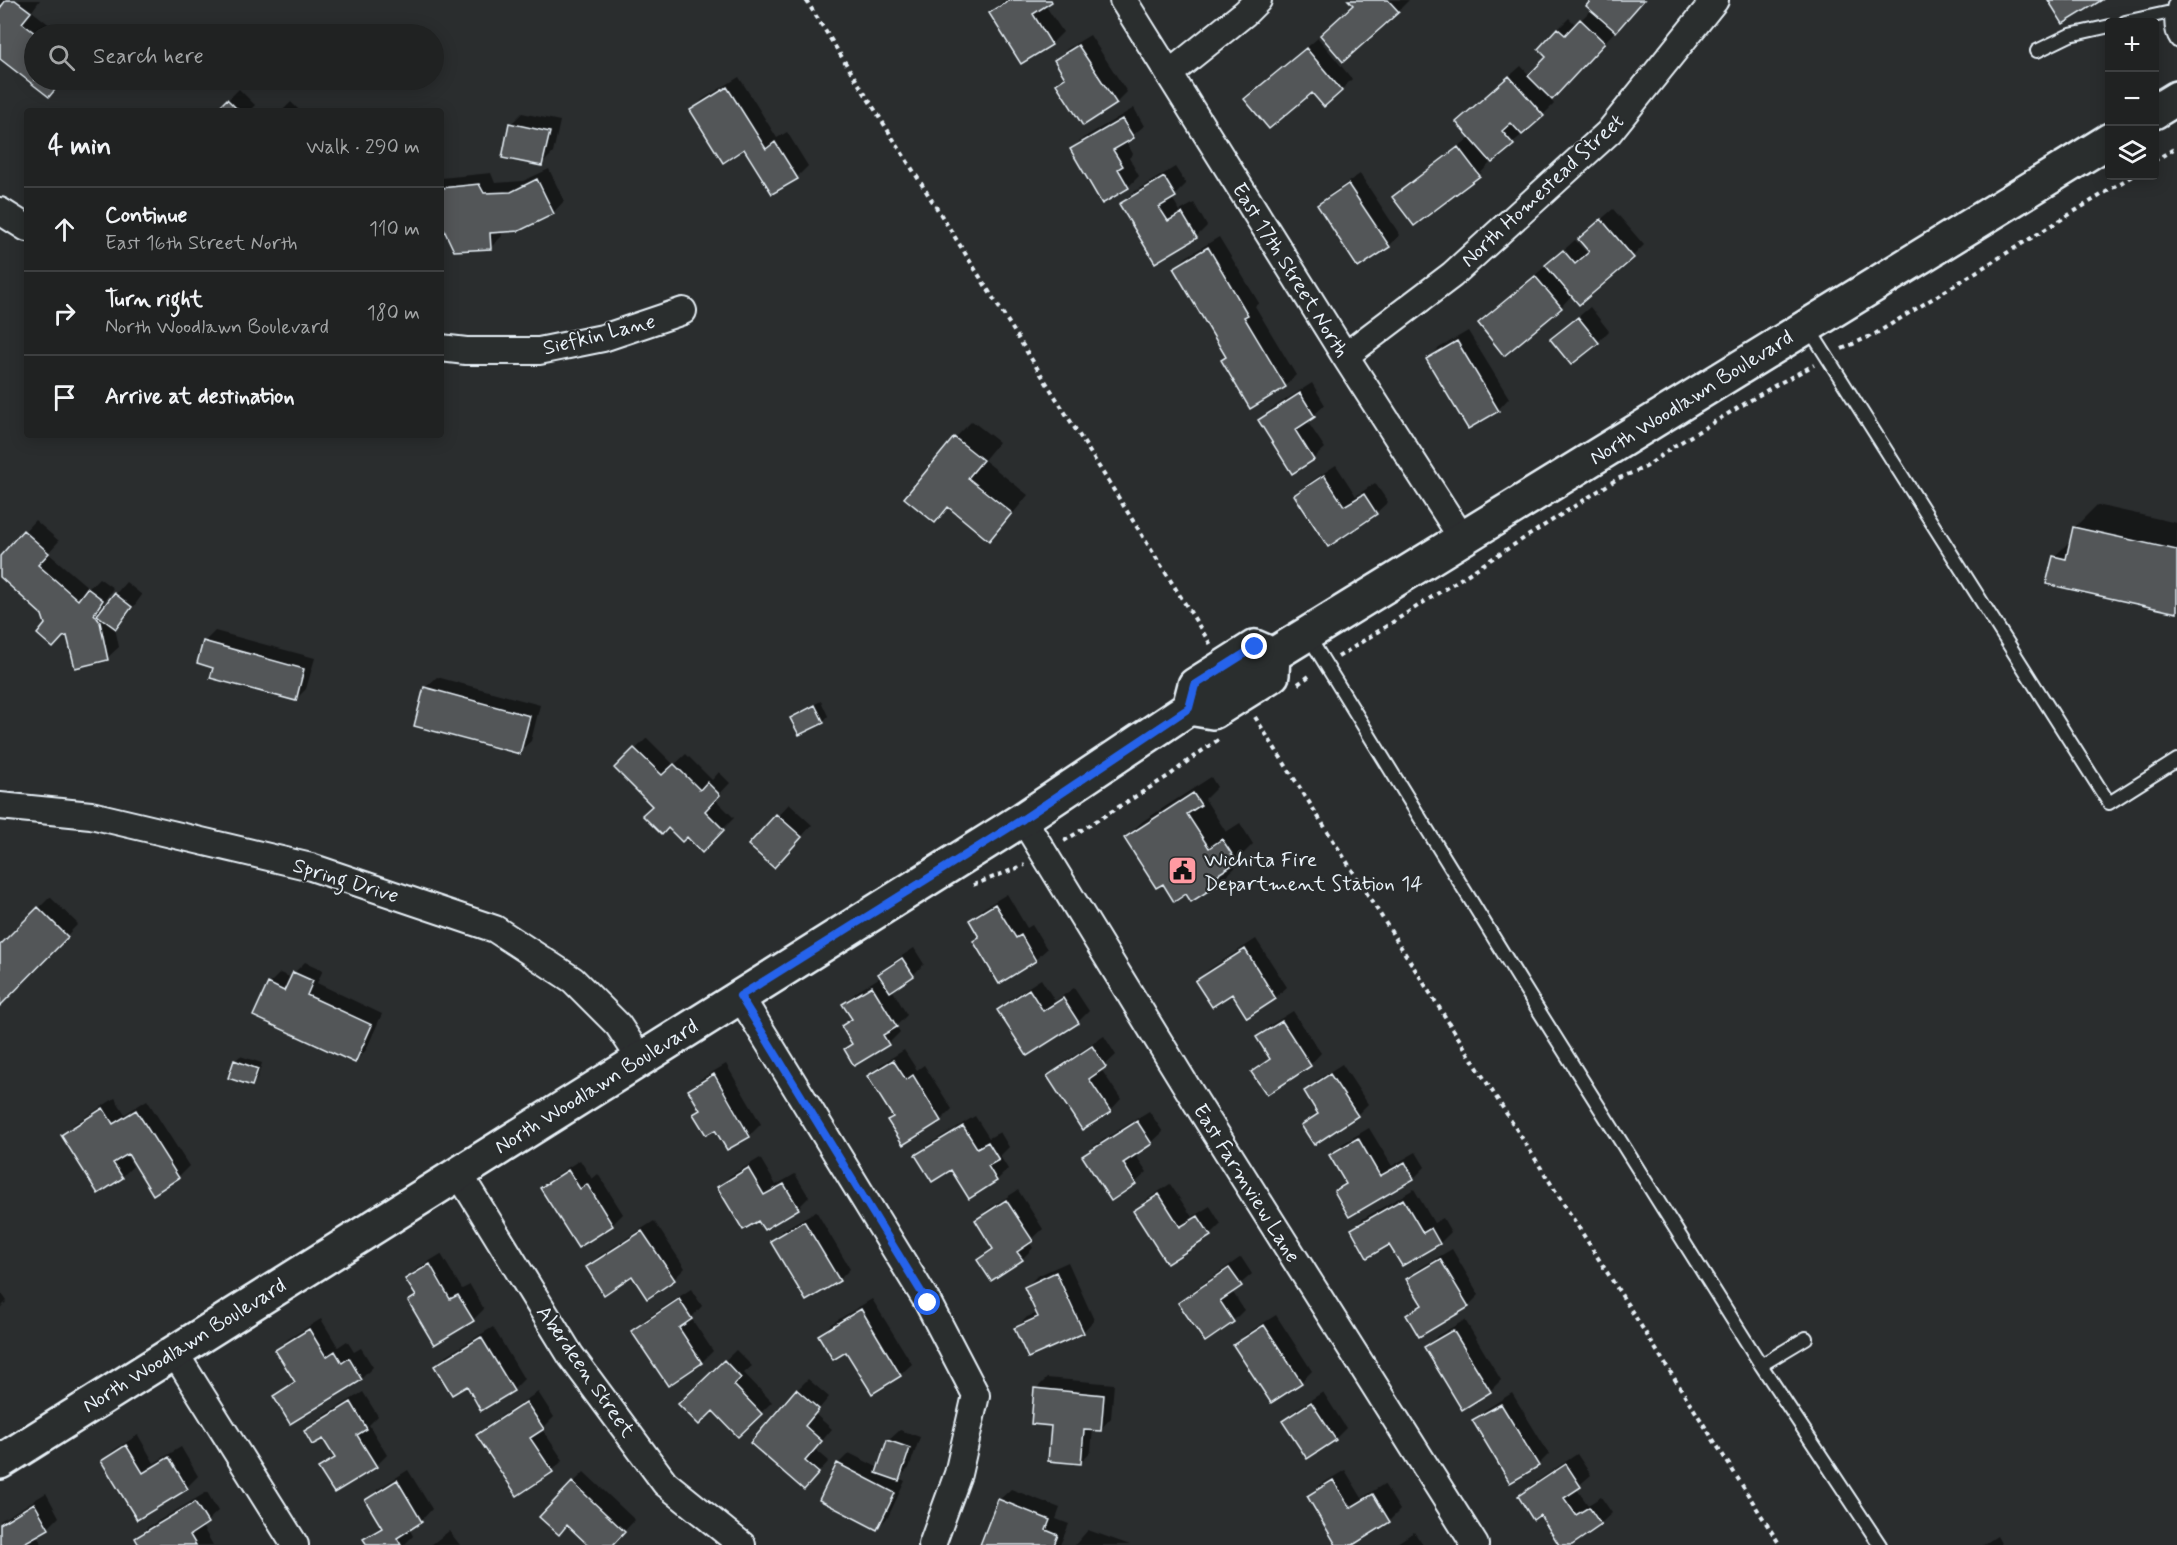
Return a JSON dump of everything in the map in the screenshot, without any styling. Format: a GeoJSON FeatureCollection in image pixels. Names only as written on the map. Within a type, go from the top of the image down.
{"type":"FeatureCollection","features":[{"type":"Feature","properties":{"kind":"main road"},"geometry":{"type":"LineString","coordinates":[[2159,109],[2177,98]]}},
{"type":"Feature","properties":{"kind":"main road","name":"North Woodlawn Boulevard"},"geometry":{"type":"LineString","coordinates":[[0,1462],[458,1172],[1023,819],[1189,708],[1195,685],[1255,647],[1273,655],[2105,142]]}},
{"type":"Feature","properties":{"kind":"street","name":"East 17th Street North"},"geometry":{"type":"LineString","coordinates":[[1123,0],[1345,356],[1462,537]]}},
{"type":"Feature","properties":{"kind":"street"},"geometry":{"type":"LineString","coordinates":[[1169,74],[1258,0]]}},
{"type":"Feature","properties":{"kind":"street","name":"North Homestead Street"},"geometry":{"type":"LineString","coordinates":[[1345,356],[1452,275],[1609,132],[1715,0]]}},
{"type":"Feature","properties":{"kind":"street"},"geometry":{"type":"LineString","coordinates":[[0,211],[24,226]]}},
{"type":"Feature","properties":{"kind":"street","name":"Siefkin Lane"},"geometry":{"type":"LineString","coordinates":[[444,348],[466,351],[539,351],[603,338],[683,311]]}},
{"type":"Feature","properties":{"kind":"street","name":"Spring Drive"},"geometry":{"type":"LineString","coordinates":[[0,806],[91,815],[311,867],[495,929],[573,980],[618,1025],[640,1058]]}},
{"type":"Feature","properties":{"kind":"street","name":"East Farmview Lane"},"geometry":{"type":"LineString","coordinates":[[1023,819],[1196,1102],[1475,1545]]}},
{"type":"Feature","properties":{"kind":"street"},"geometry":{"type":"LineString","coordinates":[[740,996],[928,1303],[976,1395],[958,1474],[932,1545]]}},
{"type":"Feature","properties":{"kind":"street","name":"Aberdeen Street"},"geometry":{"type":"LineString","coordinates":[[458,1172],[571,1356],[665,1483],[742,1545]]}},
{"type":"Feature","properties":{"kind":"street"},"geometry":{"type":"LineString","coordinates":[[174,1352],[295,1545]]}},
{"type":"Feature","properties":{"kind":"lane"},"geometry":{"type":"LineString","coordinates":[[2176,0],[2171,12],[2177,41]]}},
{"type":"Feature","properties":{"kind":"lane"},"geometry":{"type":"LineString","coordinates":[[2143,18],[2171,12]]}},
{"type":"Feature","properties":{"kind":"lane"},"geometry":{"type":"LineString","coordinates":[[2037,51],[2070,35],[2105,27]]}},
{"type":"Feature","properties":{"kind":"lane"},"geometry":{"type":"LineString","coordinates":[[1807,326],[2109,803],[2177,760]]}},
{"type":"Feature","properties":{"kind":"lane"},"geometry":{"type":"LineString","coordinates":[[1307,633],[1532,1000],[1761,1365],[1880,1545]]}},
{"type":"Feature","properties":{"kind":"lane"},"geometry":{"type":"LineString","coordinates":[[1761,1365],[1806,1338]]}},
{"type":"Feature","properties":{"kind":"path"},"geometry":{"type":"LineString","coordinates":[[806,0],[1215,652]]}},
{"type":"Feature","properties":{"kind":"path"},"geometry":{"type":"LineString","coordinates":[[2159,158],[2177,147]]}},
{"type":"Feature","properties":{"kind":"path"},"geometry":{"type":"LineString","coordinates":[[1296,685],[1617,479],[1646,467],[1671,448],[1774,386],[1799,375],[1845,347],[1875,334],[2125,180]]}},
{"type":"Feature","properties":{"kind":"path"},"geometry":{"type":"LineString","coordinates":[[1246,723],[1263,710]]}},
{"type":"Feature","properties":{"kind":"path"},"geometry":{"type":"LineString","coordinates":[[1255,717],[1780,1545]]}},
{"type":"Feature","properties":{"kind":"path"},"geometry":{"type":"LineString","coordinates":[[964,889],[1025,865],[1044,854],[1170,775],[1228,734]]}},
{"type":"Feature","properties":{"kind":"building"},"geometry":{"type":"Polygon","coordinates":[[[6,0],[15,0],[31,12],[22,23],[24,25],[24,78],[0,59],[0,8],[6,0]]]}},
{"type":"Feature","properties":{"kind":"building"},"geometry":{"type":"Polygon","coordinates":[[[1010,0],[1051,0],[1052,2],[1033,14],[1052,45],[1021,64],[989,13],[1010,0]]]}},
{"type":"Feature","properties":{"kind":"building"},"geometry":{"type":"Polygon","coordinates":[[[1348,0],[1388,0],[1399,12],[1343,62],[1320,35],[1353,5],[1348,0]]]}},
{"type":"Feature","properties":{"kind":"building"},"geometry":{"type":"Polygon","coordinates":[[[1591,0],[1644,0],[1616,32],[1586,6],[1591,0]]]}},
{"type":"Feature","properties":{"kind":"building"},"geometry":{"type":"Polygon","coordinates":[[[2048,0],[2102,0],[2063,24],[2048,0]]]}},
{"type":"Feature","properties":{"kind":"building"},"geometry":{"type":"Polygon","coordinates":[[[1580,19],[1605,43],[1552,100],[1528,76],[1546,57],[1538,49],[1557,28],[1565,35],[1580,19]]]}},
{"type":"Feature","properties":{"kind":"building"},"geometry":{"type":"Polygon","coordinates":[[[1078,45],[1117,104],[1083,126],[1056,84],[1065,78],[1054,60],[1078,45]]]}},
{"type":"Feature","properties":{"kind":"building"},"geometry":{"type":"Polygon","coordinates":[[[1306,48],[1342,91],[1324,107],[1312,93],[1269,129],[1244,99],[1306,48]]]}},
{"type":"Feature","properties":{"kind":"building"},"geometry":{"type":"Polygon","coordinates":[[[1509,76],[1544,116],[1522,135],[1511,123],[1502,131],[1514,145],[1492,163],[1456,122],[1509,76]]]}},
{"type":"Feature","properties":{"kind":"building"},"geometry":{"type":"Polygon","coordinates":[[[727,87],[766,149],[775,142],[798,179],[772,194],[744,149],[723,163],[690,110],[727,87]]]}},
{"type":"Feature","properties":{"kind":"building"},"geometry":{"type":"Polygon","coordinates":[[[40,90],[55,90],[49,97],[40,90]]]}},
{"type":"Feature","properties":{"kind":"building"},"geometry":{"type":"Polygon","coordinates":[[[227,99],[236,108],[218,108],[227,99]]]}},
{"type":"Feature","properties":{"kind":"building"},"geometry":{"type":"Polygon","coordinates":[[[1122,119],[1134,138],[1113,150],[1123,166],[1118,169],[1129,188],[1102,204],[1070,149],[1122,119]]]}},
{"type":"Feature","properties":{"kind":"building"},"geometry":{"type":"Polygon","coordinates":[[[509,123],[550,132],[542,166],[502,158],[509,123]]]}},
{"type":"Feature","properties":{"kind":"building"},"geometry":{"type":"Polygon","coordinates":[[[1458,147],[1480,176],[1414,226],[1392,197],[1458,147]]]}},
{"type":"Feature","properties":{"kind":"building"},"geometry":{"type":"Polygon","coordinates":[[[1164,177],[1176,197],[1159,207],[1168,221],[1182,213],[1197,238],[1155,263],[1119,204],[1164,177]]]}},
{"type":"Feature","properties":{"kind":"building"},"geometry":{"type":"Polygon","coordinates":[[[537,179],[554,214],[519,231],[490,233],[491,249],[454,251],[444,230],[444,188],[479,184],[484,193],[511,192],[537,179]]]}},
{"type":"Feature","properties":{"kind":"building"},"geometry":{"type":"Polygon","coordinates":[[[1348,184],[1390,247],[1358,268],[1317,205],[1348,184]]]}},
{"type":"Feature","properties":{"kind":"building"},"geometry":{"type":"Polygon","coordinates":[[[1601,219],[1634,258],[1579,305],[1545,265],[1563,250],[1575,264],[1589,252],[1578,239],[1601,219]]]}},
{"type":"Feature","properties":{"kind":"building"},"geometry":{"type":"Polygon","coordinates":[[[1208,247],[1248,315],[1244,317],[1286,387],[1250,409],[1221,360],[1226,357],[1173,268],[1208,247]]]}},
{"type":"Feature","properties":{"kind":"building"},"geometry":{"type":"Polygon","coordinates":[[[1535,276],[1562,308],[1504,356],[1478,323],[1535,276]]]}},
{"type":"Feature","properties":{"kind":"building"},"geometry":{"type":"Polygon","coordinates":[[[1578,317],[1599,343],[1571,365],[1550,339],[1578,317]]]}},
{"type":"Feature","properties":{"kind":"building"},"geometry":{"type":"Polygon","coordinates":[[[1457,341],[1499,411],[1468,429],[1426,359],[1457,341]]]}},
{"type":"Feature","properties":{"kind":"building"},"geometry":{"type":"Polygon","coordinates":[[[1300,393],[1315,417],[1295,430],[1314,460],[1292,474],[1258,420],[1300,393]]]}},
{"type":"Feature","properties":{"kind":"building"},"geometry":{"type":"Polygon","coordinates":[[[954,437],[983,460],[968,478],[1012,513],[989,541],[948,507],[935,523],[904,498],[954,437]]]}},
{"type":"Feature","properties":{"kind":"building"},"geometry":{"type":"Polygon","coordinates":[[[1324,475],[1344,506],[1364,494],[1377,514],[1328,547],[1294,495],[1324,475]]]}},
{"type":"Feature","properties":{"kind":"building"},"geometry":{"type":"Polygon","coordinates":[[[2073,527],[2177,550],[2177,613],[2046,584],[2053,556],[2066,559],[2073,527]]]}},
{"type":"Feature","properties":{"kind":"building"},"geometry":{"type":"Polygon","coordinates":[[[23,530],[49,553],[38,565],[78,600],[87,588],[103,600],[94,614],[100,622],[108,660],[75,668],[67,636],[63,637],[53,648],[37,634],[45,624],[42,615],[0,577],[0,556],[23,530]]]}},
{"type":"Feature","properties":{"kind":"building"},"geometry":{"type":"Polygon","coordinates":[[[114,593],[132,607],[116,629],[97,615],[114,593]]]}},
{"type":"Feature","properties":{"kind":"building"},"geometry":{"type":"Polygon","coordinates":[[[203,641],[304,669],[296,701],[210,678],[213,668],[197,663],[203,641]]]}},
{"type":"Feature","properties":{"kind":"building"},"geometry":{"type":"Polygon","coordinates":[[[424,687],[530,716],[520,754],[414,726],[424,687]]]}},
{"type":"Feature","properties":{"kind":"building"},"geometry":{"type":"Polygon","coordinates":[[[815,705],[824,723],[799,735],[790,718],[815,705]]]}},
{"type":"Feature","properties":{"kind":"building"},"geometry":{"type":"Polygon","coordinates":[[[634,748],[662,775],[674,764],[700,790],[707,782],[720,795],[705,811],[724,830],[702,853],[687,837],[682,842],[668,828],[662,835],[642,815],[652,806],[614,768],[634,748]]]}},
{"type":"Feature","properties":{"kind":"building"},"geometry":{"type":"Polygon","coordinates":[[[1193,793],[1201,805],[1187,814],[1209,848],[1222,839],[1237,862],[1217,875],[1221,883],[1191,902],[1186,894],[1174,902],[1163,884],[1156,888],[1124,838],[1193,793]]]}},
{"type":"Feature","properties":{"kind":"building"},"geometry":{"type":"Polygon","coordinates":[[[776,814],[802,837],[774,868],[748,845],[776,814]]]}},
{"type":"Feature","properties":{"kind":"building"},"geometry":{"type":"Polygon","coordinates":[[[995,904],[1016,938],[1021,935],[1036,961],[999,984],[973,941],[979,937],[969,920],[995,904]]]}},
{"type":"Feature","properties":{"kind":"building"},"geometry":{"type":"Polygon","coordinates":[[[38,907],[68,937],[0,1006],[0,945],[38,907]]]}},
{"type":"Feature","properties":{"kind":"building"},"geometry":{"type":"Polygon","coordinates":[[[1245,949],[1276,999],[1247,1018],[1232,994],[1212,1007],[1195,981],[1245,949]]]}},
{"type":"Feature","properties":{"kind":"building"},"geometry":{"type":"Polygon","coordinates":[[[902,958],[914,976],[890,992],[878,974],[902,958]]]}},
{"type":"Feature","properties":{"kind":"building"},"geometry":{"type":"Polygon","coordinates":[[[293,972],[313,981],[307,995],[372,1025],[355,1063],[253,1016],[268,983],[284,991],[293,972]]]}},
{"type":"Feature","properties":{"kind":"building"},"geometry":{"type":"Polygon","coordinates":[[[872,986],[897,1027],[883,1035],[889,1045],[854,1066],[844,1049],[852,1044],[841,1026],[852,1019],[842,1004],[872,986]]]}},
{"type":"Feature","properties":{"kind":"building"},"geometry":{"type":"Polygon","coordinates":[[[1029,989],[1043,1011],[1063,998],[1079,1023],[1027,1056],[997,1010],[1029,989]]]}},
{"type":"Feature","properties":{"kind":"building"},"geometry":{"type":"Polygon","coordinates":[[[1282,1021],[1311,1066],[1267,1095],[1251,1072],[1270,1059],[1256,1037],[1282,1021]]]}},
{"type":"Feature","properties":{"kind":"building"},"geometry":{"type":"Polygon","coordinates":[[[1092,1046],[1106,1067],[1089,1079],[1111,1112],[1082,1130],[1047,1076],[1092,1046]]]}},
{"type":"Feature","properties":{"kind":"building"},"geometry":{"type":"Polygon","coordinates":[[[234,1060],[258,1069],[252,1086],[228,1078],[234,1060]]]}},
{"type":"Feature","properties":{"kind":"building"},"geometry":{"type":"Polygon","coordinates":[[[893,1060],[906,1080],[913,1075],[941,1121],[903,1145],[887,1120],[893,1117],[867,1076],[893,1060]]]}},
{"type":"Feature","properties":{"kind":"building"},"geometry":{"type":"Polygon","coordinates":[[[714,1074],[750,1137],[727,1150],[715,1130],[706,1135],[693,1114],[700,1110],[688,1090],[714,1074]]]}},
{"type":"Feature","properties":{"kind":"building"},"geometry":{"type":"Polygon","coordinates":[[[1330,1074],[1358,1116],[1314,1145],[1301,1125],[1318,1114],[1304,1091],[1330,1074]]]}},
{"type":"Feature","properties":{"kind":"building"},"geometry":{"type":"Polygon","coordinates":[[[103,1108],[113,1124],[136,1110],[179,1178],[153,1195],[128,1154],[113,1163],[123,1178],[98,1194],[61,1135],[103,1108]]]}},
{"type":"Feature","properties":{"kind":"building"},"geometry":{"type":"Polygon","coordinates":[[[1137,1121],[1152,1144],[1123,1163],[1136,1184],[1111,1201],[1082,1156],[1137,1121]]]}},
{"type":"Feature","properties":{"kind":"building"},"geometry":{"type":"Polygon","coordinates":[[[963,1126],[977,1148],[988,1142],[999,1160],[988,1166],[997,1181],[969,1199],[951,1170],[932,1182],[915,1155],[963,1126]]]}},
{"type":"Feature","properties":{"kind":"building"},"geometry":{"type":"Polygon","coordinates":[[[1358,1138],[1380,1176],[1405,1162],[1414,1179],[1349,1217],[1334,1191],[1346,1184],[1329,1155],[1358,1138]]]}},
{"type":"Feature","properties":{"kind":"building"},"geometry":{"type":"Polygon","coordinates":[[[748,1168],[764,1195],[784,1184],[799,1209],[764,1230],[758,1221],[743,1230],[717,1187],[748,1168]]]}},
{"type":"Feature","properties":{"kind":"building"},"geometry":{"type":"Polygon","coordinates":[[[568,1170],[580,1189],[587,1184],[613,1226],[578,1248],[540,1188],[568,1170]]]}},
{"type":"Feature","properties":{"kind":"building"},"geometry":{"type":"Polygon","coordinates":[[[1159,1194],[1180,1227],[1198,1216],[1211,1236],[1167,1264],[1133,1211],[1159,1194]]]}},
{"type":"Feature","properties":{"kind":"building"},"geometry":{"type":"Polygon","coordinates":[[[1403,1199],[1423,1233],[1431,1228],[1440,1244],[1402,1266],[1389,1245],[1367,1258],[1351,1229],[1403,1199]]]}},
{"type":"Feature","properties":{"kind":"building"},"geometry":{"type":"Polygon","coordinates":[[[1006,1200],[1033,1241],[1017,1252],[1023,1260],[991,1281],[977,1260],[993,1249],[975,1220],[1006,1200]]]}},
{"type":"Feature","properties":{"kind":"building"},"geometry":{"type":"Polygon","coordinates":[[[804,1221],[840,1281],[806,1301],[770,1241],[804,1221]]]}},
{"type":"Feature","properties":{"kind":"building"},"geometry":{"type":"Polygon","coordinates":[[[642,1231],[675,1280],[647,1299],[632,1276],[604,1295],[586,1267],[642,1231]]]}},
{"type":"Feature","properties":{"kind":"building"},"geometry":{"type":"Polygon","coordinates":[[[1440,1259],[1469,1307],[1419,1337],[1406,1315],[1422,1305],[1406,1279],[1440,1259]]]}},
{"type":"Feature","properties":{"kind":"building"},"geometry":{"type":"Polygon","coordinates":[[[430,1264],[450,1299],[458,1295],[474,1321],[434,1345],[408,1301],[416,1296],[405,1279],[430,1264]]]}},
{"type":"Feature","properties":{"kind":"building"},"geometry":{"type":"Polygon","coordinates":[[[1229,1268],[1242,1286],[1220,1301],[1234,1322],[1205,1342],[1178,1303],[1229,1268]]]}},
{"type":"Feature","properties":{"kind":"building"},"geometry":{"type":"Polygon","coordinates":[[[1056,1272],[1084,1333],[1028,1358],[1014,1328],[1038,1317],[1024,1287],[1056,1272]]]}},
{"type":"Feature","properties":{"kind":"building"},"geometry":{"type":"Polygon","coordinates":[[[679,1299],[692,1319],[679,1328],[702,1363],[668,1386],[631,1331],[679,1299]]]}},
{"type":"Feature","properties":{"kind":"building"},"geometry":{"type":"Polygon","coordinates":[[[861,1309],[901,1376],[872,1394],[846,1352],[833,1360],[818,1335],[861,1309]]]}},
{"type":"Feature","properties":{"kind":"building"},"geometry":{"type":"Polygon","coordinates":[[[1264,1325],[1302,1383],[1271,1403],[1233,1345],[1264,1325]]]}},
{"type":"Feature","properties":{"kind":"building"},"geometry":{"type":"Polygon","coordinates":[[[309,1329],[326,1357],[335,1351],[342,1363],[349,1358],[362,1380],[290,1424],[273,1396],[295,1382],[275,1350],[309,1329]]]}},
{"type":"Feature","properties":{"kind":"building"},"geometry":{"type":"Polygon","coordinates":[[[1453,1330],[1491,1392],[1462,1410],[1424,1347],[1453,1330]]]}},
{"type":"Feature","properties":{"kind":"building"},"geometry":{"type":"Polygon","coordinates":[[[481,1337],[514,1391],[481,1411],[467,1386],[452,1395],[434,1366],[481,1337]]]}},
{"type":"Feature","properties":{"kind":"building"},"geometry":{"type":"Polygon","coordinates":[[[724,1360],[741,1378],[734,1385],[762,1414],[738,1437],[713,1411],[699,1425],[678,1404],[724,1360]]]}},
{"type":"Feature","properties":{"kind":"building"},"geometry":{"type":"Polygon","coordinates":[[[1034,1388],[1104,1395],[1101,1431],[1084,1430],[1081,1464],[1048,1461],[1051,1426],[1031,1424],[1034,1388]]]}},
{"type":"Feature","properties":{"kind":"building"},"geometry":{"type":"Polygon","coordinates":[[[796,1389],[819,1409],[805,1426],[822,1441],[805,1461],[819,1473],[804,1490],[750,1443],[796,1389]]]}},
{"type":"Feature","properties":{"kind":"building"},"geometry":{"type":"Polygon","coordinates":[[[351,1402],[367,1429],[357,1435],[377,1467],[334,1493],[318,1468],[335,1458],[323,1439],[312,1445],[304,1431],[351,1402]]]}},
{"type":"Feature","properties":{"kind":"building"},"geometry":{"type":"Polygon","coordinates":[[[526,1402],[544,1429],[530,1438],[553,1472],[517,1496],[476,1435],[526,1402]]]}},
{"type":"Feature","properties":{"kind":"building"},"geometry":{"type":"Polygon","coordinates":[[[1311,1402],[1336,1440],[1307,1459],[1282,1421],[1311,1402]]]}},
{"type":"Feature","properties":{"kind":"building"},"geometry":{"type":"Polygon","coordinates":[[[1501,1404],[1539,1466],[1510,1483],[1472,1420],[1501,1404]]]}},
{"type":"Feature","properties":{"kind":"building"},"geometry":{"type":"Polygon","coordinates":[[[887,1440],[910,1448],[899,1481],[876,1473],[887,1440]]]}},
{"type":"Feature","properties":{"kind":"building"},"geometry":{"type":"Polygon","coordinates":[[[126,1445],[143,1473],[169,1457],[188,1489],[137,1520],[101,1461],[126,1445]]]}},
{"type":"Feature","properties":{"kind":"building"},"geometry":{"type":"Polygon","coordinates":[[[837,1463],[895,1493],[877,1530],[819,1500],[837,1463]]]}},
{"type":"Feature","properties":{"kind":"building"},"geometry":{"type":"Polygon","coordinates":[[[1566,1464],[1581,1487],[1564,1498],[1576,1515],[1589,1507],[1601,1525],[1572,1545],[1559,1545],[1540,1515],[1533,1520],[1518,1496],[1566,1464]]]}},
{"type":"Feature","properties":{"kind":"building"},"geometry":{"type":"Polygon","coordinates":[[[397,1480],[422,1522],[397,1538],[401,1545],[367,1545],[363,1539],[382,1528],[365,1500],[397,1480]]]}},
{"type":"Feature","properties":{"kind":"building"},"geometry":{"type":"Polygon","coordinates":[[[1333,1480],[1350,1508],[1373,1494],[1390,1522],[1353,1545],[1336,1545],[1307,1496],[1333,1480]]]}},
{"type":"Feature","properties":{"kind":"building"},"geometry":{"type":"Polygon","coordinates":[[[572,1482],[625,1532],[613,1545],[588,1545],[567,1525],[559,1535],[539,1517],[572,1482]]]}},
{"type":"Feature","properties":{"kind":"building"},"geometry":{"type":"Polygon","coordinates":[[[998,1499],[1050,1520],[1046,1530],[1058,1535],[1054,1545],[980,1545],[998,1499]]]}},
{"type":"Feature","properties":{"kind":"building"},"geometry":{"type":"Polygon","coordinates":[[[195,1502],[208,1523],[190,1535],[196,1545],[139,1545],[135,1538],[195,1502]]]}},
{"type":"Feature","properties":{"kind":"building"},"geometry":{"type":"Polygon","coordinates":[[[34,1503],[49,1529],[24,1543],[25,1545],[0,1545],[0,1524],[34,1503]]]}},
{"type":"Feature","properties":{"kind":"place","name":"Wichita Fire Department Station 14"},"geometry":{"type":"Point","coordinates":[1183,871]}},
{"type":"Feature","properties":{"kind":"route"},"geometry":{"type":"LineString","coordinates":[[928,1303],[740,996],[1023,819],[1189,708],[1195,685],[1255,647]]}}]}
